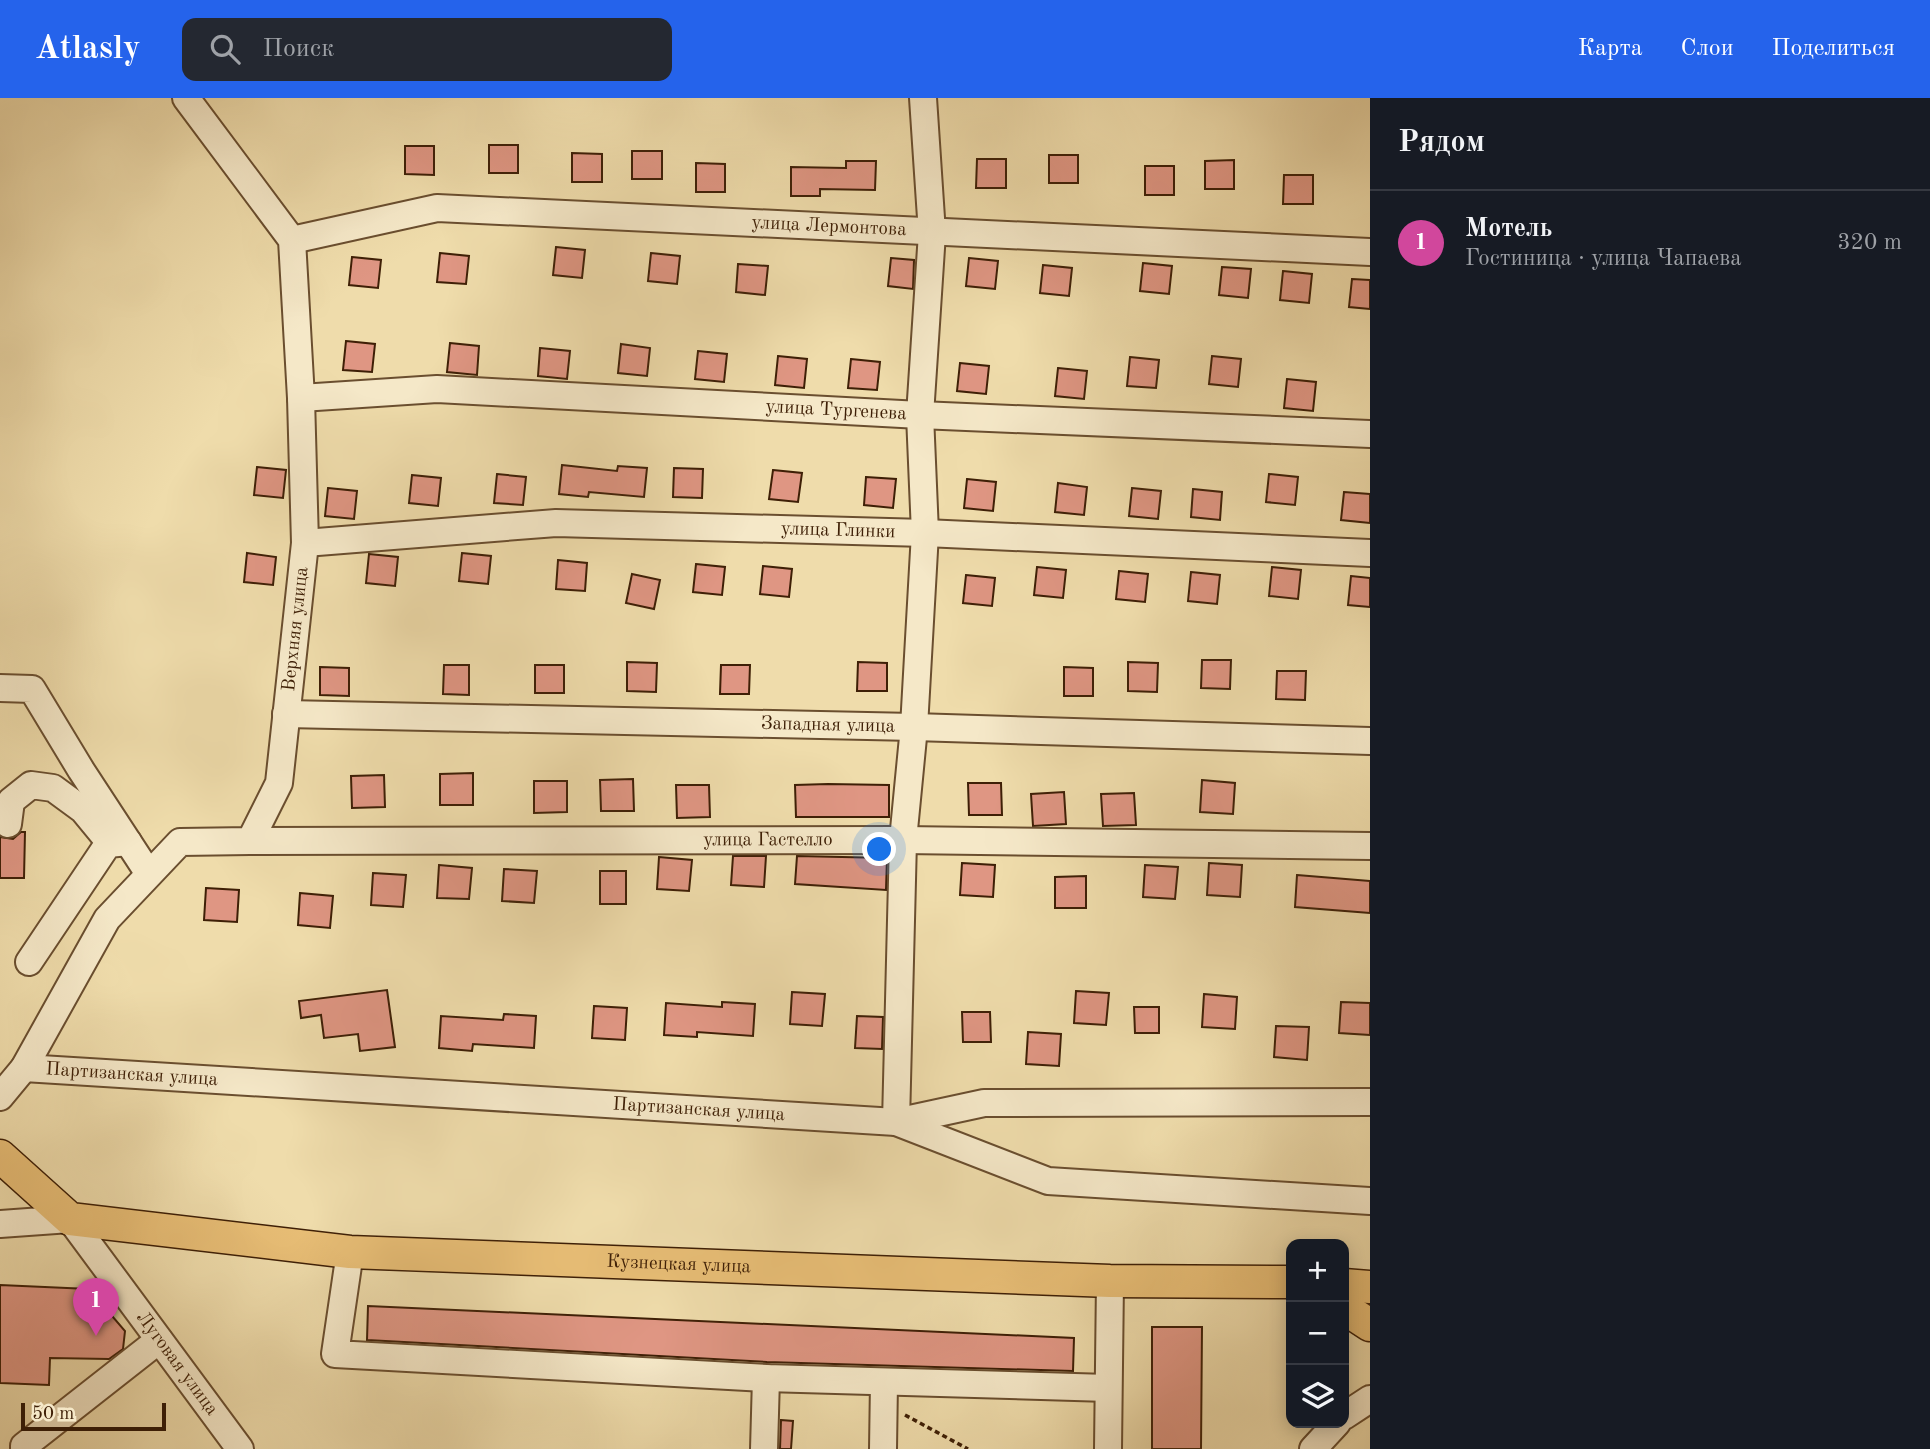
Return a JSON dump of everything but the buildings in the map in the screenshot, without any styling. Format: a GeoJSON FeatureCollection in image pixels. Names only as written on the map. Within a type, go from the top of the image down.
{"type":"FeatureCollection","features":[{"type":"Feature","properties":{"kind":"main road","name":"Луговая улица"},"geometry":{"type":"LineString","coordinates":[[0,1156],[70,1219]]}},
{"type":"Feature","properties":{"kind":"main road","name":"Кузнецкая улица"},"geometry":{"type":"LineString","coordinates":[[70,1219],[350,1252],[1110,1281],[1286,1282]]}},
{"type":"Feature","properties":{"kind":"main road"},"geometry":{"type":"LineString","coordinates":[[1349,1285],[1370,1287]]}},
{"type":"Feature","properties":{"kind":"main road"},"geometry":{"type":"LineString","coordinates":[[1349,1311],[1370,1325]]}},
{"type":"Feature","properties":{"kind":"street"},"geometry":{"type":"LineString","coordinates":[[186,98],[292,240]]}},
{"type":"Feature","properties":{"kind":"street"},"geometry":{"type":"LineString","coordinates":[[923,98],[932,233],[920,415],[925,533],[914,727],[903,840],[896,1122],[1048,1181],[1370,1201]]}},
{"type":"Feature","properties":{"kind":"street","name":"улица Лермонтова"},"geometry":{"type":"LineString","coordinates":[[292,240],[437,208],[932,233],[1370,251]]}},
{"type":"Feature","properties":{"kind":"street","name":"Верхняя улица"},"geometry":{"type":"LineString","coordinates":[[250,841],[279,783],[305,543],[302,398],[292,240]]}},
{"type":"Feature","properties":{"kind":"street","name":"улица Тургенева"},"geometry":{"type":"LineString","coordinates":[[302,398],[437,389],[920,415],[1370,434]]}},
{"type":"Feature","properties":{"kind":"street","name":"улица Глинки"},"geometry":{"type":"LineString","coordinates":[[305,543],[556,523],[925,533],[1370,553]]}},
{"type":"Feature","properties":{"kind":"street"},"geometry":{"type":"LineString","coordinates":[[0,688],[33,689],[119,843]]}},
{"type":"Feature","properties":{"kind":"street","name":"Западная улица"},"geometry":{"type":"LineString","coordinates":[[286,714],[1370,740]]}},
{"type":"Feature","properties":{"kind":"street"},"geometry":{"type":"LineString","coordinates":[[8,824],[11,801],[31,785],[53,788],[83,810],[149,874]]}},
{"type":"Feature","properties":{"kind":"street","name":"улица Гастелло"},"geometry":{"type":"LineString","coordinates":[[250,841],[903,840],[1370,846]]}},
{"type":"Feature","properties":{"kind":"street"},"geometry":{"type":"LineString","coordinates":[[0,1097],[24,1068],[107,919],[180,842],[250,841]]}},
{"type":"Feature","properties":{"kind":"street"},"geometry":{"type":"LineString","coordinates":[[29,962],[108,844],[119,843]]}},
{"type":"Feature","properties":{"kind":"street","name":"Партизанская улица"},"geometry":{"type":"LineString","coordinates":[[24,1068],[896,1122],[984,1103],[1370,1102]]}},
{"type":"Feature","properties":{"kind":"street"},"geometry":{"type":"LineString","coordinates":[[0,1224],[70,1219]]}},
{"type":"Feature","properties":{"kind":"street","name":"Луговая улица"},"geometry":{"type":"LineString","coordinates":[[70,1219],[240,1449]]}},
{"type":"Feature","properties":{"kind":"street"},"geometry":{"type":"LineString","coordinates":[[350,1252],[335,1354],[766,1378],[884,1393],[1108,1388]]}},
{"type":"Feature","properties":{"kind":"street"},"geometry":{"type":"LineString","coordinates":[[1108,1449],[1110,1281]]}},
{"type":"Feature","properties":{"kind":"street"},"geometry":{"type":"LineString","coordinates":[[24,1449],[24,1446],[159,1340]]}},
{"type":"Feature","properties":{"kind":"street"},"geometry":{"type":"LineString","coordinates":[[764,1449],[766,1378]]}},
{"type":"Feature","properties":{"kind":"street"},"geometry":{"type":"LineString","coordinates":[[883,1449],[884,1393]]}},
{"type":"Feature","properties":{"kind":"street"},"geometry":{"type":"LineString","coordinates":[[1349,1413],[1370,1399]]}},
{"type":"Feature","properties":{"kind":"street"},"geometry":{"type":"LineString","coordinates":[[1314,1449],[1333,1428]]}},
{"type":"Feature","properties":{"kind":"path"},"geometry":{"type":"LineString","coordinates":[[884,1393],[968,1449]]}},
{"type":"Feature","properties":{"kind":"place","name":"Мотель"},"geometry":{"type":"Point","coordinates":[96,1336]}}]}
